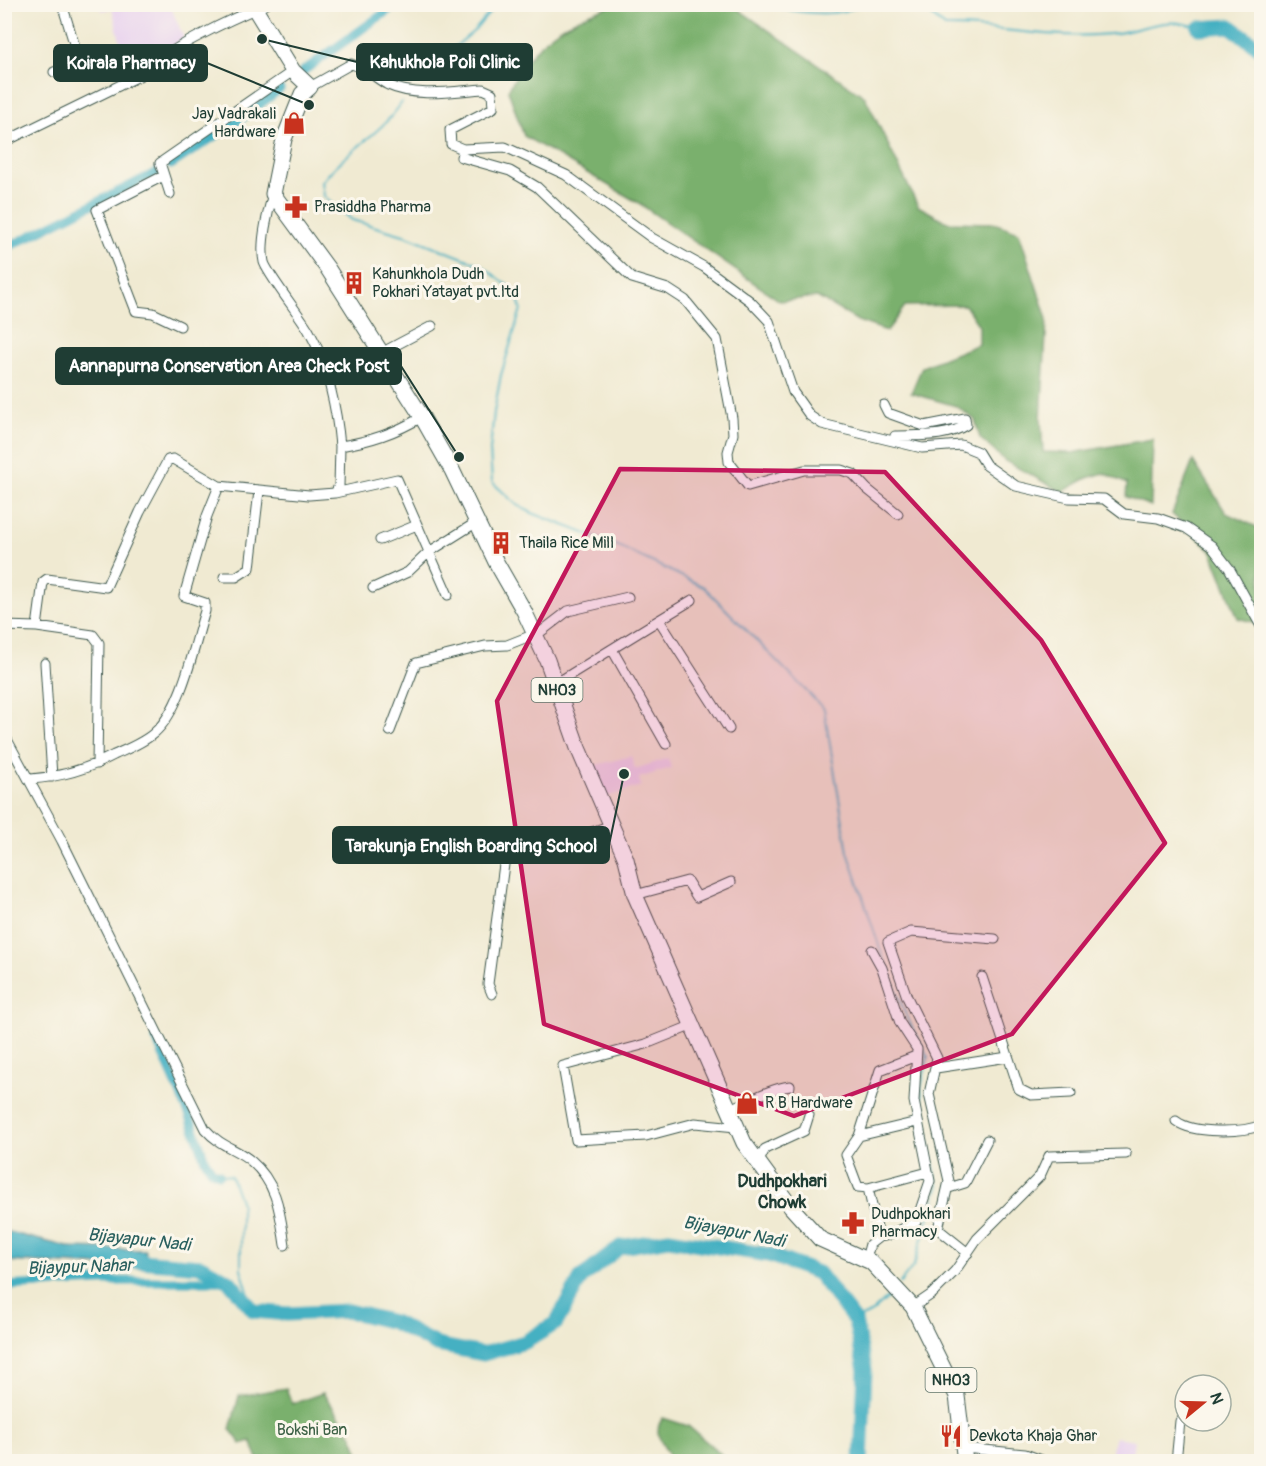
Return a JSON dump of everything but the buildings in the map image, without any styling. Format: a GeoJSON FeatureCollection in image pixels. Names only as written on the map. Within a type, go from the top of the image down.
{"type":"FeatureCollection","features":[{"type":"Feature","properties":{"kind":"main road"},"geometry":{"type":"LineString","coordinates":[[261,7],[293,71],[310,87],[302,94],[284,139],[273,194]]}},
{"type":"Feature","properties":{"kind":"main road","name":"NH03"},"geometry":{"type":"LineString","coordinates":[[273,194],[328,269],[422,417],[477,522],[495,562],[535,634],[578,748],[626,859],[635,895],[744,1143],[759,1161],[769,1179],[820,1239],[866,1259],[885,1274],[913,1306],[955,1389],[960,1411],[964,1455]]}},
{"type":"Feature","properties":{"kind":"street"},"geometry":{"type":"LineString","coordinates":[[62,4],[80,63]]}},
{"type":"Feature","properties":{"kind":"street"},"geometry":{"type":"LineString","coordinates":[[4,142],[81,107],[141,75],[150,66],[261,7]]}},
{"type":"Feature","properties":{"kind":"street"},"geometry":{"type":"LineString","coordinates":[[54,72],[80,63],[150,66]]}},
{"type":"Feature","properties":{"kind":"street"},"geometry":{"type":"LineString","coordinates":[[310,87],[351,64],[365,68],[388,84],[410,92],[483,89],[492,93],[493,108],[461,122],[450,130],[451,144],[463,149],[505,147],[566,175],[652,238],[704,267],[750,301],[769,321],[793,392],[810,416],[833,428],[856,430],[922,447],[961,445],[978,452],[987,465],[1016,486],[1069,498],[1104,499],[1124,514],[1158,519],[1186,528],[1212,546],[1229,568],[1262,628]]}},
{"type":"Feature","properties":{"kind":"street"},"geometry":{"type":"LineString","coordinates":[[170,194],[160,163],[293,71]]}},
{"type":"Feature","properties":{"kind":"street"},"geometry":{"type":"LineString","coordinates":[[463,149],[461,157],[510,171],[537,187],[632,278],[668,289],[685,300],[717,339],[722,353],[732,426],[728,452],[729,462],[747,486],[804,470],[841,470],[854,474],[867,489],[898,514]]}},
{"type":"Feature","properties":{"kind":"street"},"geometry":{"type":"LineString","coordinates":[[163,176],[97,210],[136,311],[153,313],[180,326]]}},
{"type":"Feature","properties":{"kind":"street"},"geometry":{"type":"LineString","coordinates":[[273,194],[267,213],[264,263],[310,332],[324,361],[330,396],[338,416],[339,486],[335,493]]}},
{"type":"Feature","properties":{"kind":"street"},"geometry":{"type":"LineString","coordinates":[[381,353],[432,326]]}},
{"type":"Feature","properties":{"kind":"street"},"geometry":{"type":"LineString","coordinates":[[884,405],[888,412],[924,426],[965,418],[966,425],[959,429],[938,435],[895,436],[895,441]]}},
{"type":"Feature","properties":{"kind":"street"},"geometry":{"type":"LineString","coordinates":[[340,446],[365,443],[400,430],[422,417]]}},
{"type":"Feature","properties":{"kind":"street"},"geometry":{"type":"LineString","coordinates":[[37,627],[45,580],[106,587],[164,463],[172,459],[219,486],[259,491],[309,495],[335,493],[397,479],[448,595]]}},
{"type":"Feature","properties":{"kind":"street"},"geometry":{"type":"LineString","coordinates":[[31,779],[52,777],[97,764],[147,739],[163,723],[177,699],[205,611],[205,603],[184,596],[207,516],[219,486]]}},
{"type":"Feature","properties":{"kind":"street"},"geometry":{"type":"LineString","coordinates":[[224,577],[236,578],[250,568],[259,491]]}},
{"type":"Feature","properties":{"kind":"street"},"geometry":{"type":"LineString","coordinates":[[373,588],[408,572],[429,552],[477,522]]}},
{"type":"Feature","properties":{"kind":"street"},"geometry":{"type":"LineString","coordinates":[[380,540],[417,525]]}},
{"type":"Feature","properties":{"kind":"street"},"geometry":{"type":"LineString","coordinates":[[390,731],[416,663],[485,646],[507,645],[542,631],[568,611],[628,597]]}},
{"type":"Feature","properties":{"kind":"street"},"geometry":{"type":"LineString","coordinates":[[555,684],[613,651],[692,600]]}},
{"type":"Feature","properties":{"kind":"street"},"geometry":{"type":"LineString","coordinates":[[659,620],[729,729]]}},
{"type":"Feature","properties":{"kind":"street"},"geometry":{"type":"LineString","coordinates":[[4,626],[37,627],[93,635],[99,643],[97,764]]}},
{"type":"Feature","properties":{"kind":"street"},"geometry":{"type":"LineString","coordinates":[[613,651],[666,744]]}},
{"type":"Feature","properties":{"kind":"street"},"geometry":{"type":"LineString","coordinates":[[45,663],[52,777]]}},
{"type":"Feature","properties":{"kind":"street"},"geometry":{"type":"LineString","coordinates":[[4,734],[31,779],[205,1129],[227,1148],[251,1161],[278,1196],[285,1245]]}},
{"type":"Feature","properties":{"kind":"street"},"geometry":{"type":"LineString","coordinates":[[492,994],[488,984],[505,857],[540,850],[612,825]]}},
{"type":"Feature","properties":{"kind":"street"},"geometry":{"type":"LineString","coordinates":[[635,895],[687,881],[697,897],[731,882]]}},
{"type":"Feature","properties":{"kind":"street"},"geometry":{"type":"LineString","coordinates":[[968,1253],[938,1229],[949,1188],[929,1094],[936,1068],[934,1049],[907,998],[888,942],[911,932],[995,939]]}},
{"type":"Feature","properties":{"kind":"street"},"geometry":{"type":"LineString","coordinates":[[866,1259],[870,1244],[879,1237],[889,1235],[916,1222],[929,1189],[928,1172],[914,1101],[917,1049],[900,1023],[882,968],[872,950]]}},
{"type":"Feature","properties":{"kind":"street"},"geometry":{"type":"LineString","coordinates":[[982,977],[1021,1091],[1031,1095],[1071,1093]]}},
{"type":"Feature","properties":{"kind":"street"},"geometry":{"type":"LineString","coordinates":[[693,1024],[646,1044],[563,1066],[576,1140],[646,1136],[695,1123],[736,1127]]}},
{"type":"Feature","properties":{"kind":"street"},"geometry":{"type":"LineString","coordinates":[[916,1056],[880,1070],[859,1136],[846,1155],[858,1187],[868,1188],[928,1172]]}},
{"type":"Feature","properties":{"kind":"street"},"geometry":{"type":"LineString","coordinates":[[936,1068],[1008,1057]]}},
{"type":"Feature","properties":{"kind":"street"},"geometry":{"type":"LineString","coordinates":[[729,1110],[763,1096],[774,1088],[790,1086]]}},
{"type":"Feature","properties":{"kind":"street"},"geometry":{"type":"LineString","coordinates":[[759,1161],[765,1149],[804,1131],[809,1115]]}},
{"type":"Feature","properties":{"kind":"street"},"geometry":{"type":"LineString","coordinates":[[1176,1121],[1184,1125],[1224,1132],[1262,1125]]}},
{"type":"Feature","properties":{"kind":"street"},"geometry":{"type":"LineString","coordinates":[[859,1136],[917,1122]]}},
{"type":"Feature","properties":{"kind":"street"},"geometry":{"type":"LineString","coordinates":[[949,1188],[965,1183],[987,1140]]}},
{"type":"Feature","properties":{"kind":"street"},"geometry":{"type":"LineString","coordinates":[[913,1306],[932,1294],[955,1271],[977,1239],[1040,1176],[1049,1156],[1126,1154]]}},
{"type":"Feature","properties":{"kind":"street"},"geometry":{"type":"LineString","coordinates":[[868,1188],[879,1237]]}},
{"type":"Feature","properties":{"kind":"street"},"geometry":{"type":"LineString","coordinates":[[1176,1461],[1179,1433]]}},
{"type":"Feature","properties":{"kind":"street"},"geometry":{"type":"LineString","coordinates":[[964,1455],[1025,1454],[1047,1461]]}},
{"type":"Feature","properties":{"kind":"highlighted area"},"geometry":{"type":"Polygon","coordinates":[[[620,469],[885,472],[1041,640],[1165,843],[1012,1034],[794,1116],[544,1024],[497,701],[620,469]]]}},
{"type":"Feature","properties":{"kind":"shaded area"},"geometry":{"type":"Polygon","coordinates":[[[100,5],[170,5],[184,38],[160,54],[125,62],[112,8],[102,11],[100,5]]]}},
{"type":"Feature","properties":{"kind":"shaded area"},"geometry":{"type":"Polygon","coordinates":[[[631,756],[635,769],[668,758],[671,768],[639,778],[641,786],[603,798],[593,766],[631,756]]]}},
{"type":"Feature","properties":{"kind":"shaded area"},"geometry":{"type":"Polygon","coordinates":[[[1116,1437],[1134,1440],[1131,1461],[1109,1459],[1116,1437]]]}},
{"type":"Feature","properties":{"kind":"green space"},"geometry":{"type":"Polygon","coordinates":[[[614,5],[732,5],[865,97],[918,206],[947,222],[994,223],[1019,232],[1047,319],[1041,419],[1043,452],[1072,453],[1153,439],[1151,506],[1126,497],[1127,484],[1104,473],[1087,478],[1062,492],[1005,461],[980,438],[975,420],[956,406],[911,393],[922,367],[979,344],[979,326],[965,305],[905,306],[887,331],[858,321],[817,297],[780,301],[637,202],[524,136],[508,90],[519,72],[540,45],[563,26],[614,5]]]}},
{"type":"Feature","properties":{"kind":"green space"},"geometry":{"type":"Polygon","coordinates":[[[1193,461],[1226,513],[1261,529],[1261,624],[1238,618],[1211,550],[1172,514],[1193,461]]]}},
{"type":"Feature","properties":{"kind":"green space","name":"Bokshi Ban"},"geometry":{"type":"Polygon","coordinates":[[[286,1388],[292,1404],[323,1393],[352,1435],[361,1458],[378,1458],[381,1461],[265,1462],[265,1458],[258,1459],[251,1441],[241,1444],[230,1429],[239,1396],[286,1388]]]}},
{"type":"Feature","properties":{"kind":"green space"},"geometry":{"type":"Polygon","coordinates":[[[663,1418],[688,1426],[729,1461],[672,1461],[660,1440],[658,1430],[663,1418]]]}},
{"type":"Feature","properties":{"kind":"water"},"geometry":{"type":"Polygon","coordinates":[[[5,1231],[72,1248],[146,1250],[144,1268],[5,1261],[5,1231]]]}},
{"type":"Feature","properties":{"kind":"waterway"},"geometry":{"type":"LineString","coordinates":[[302,72],[397,4]]}},
{"type":"Feature","properties":{"kind":"waterway"},"geometry":{"type":"LineString","coordinates":[[420,76],[474,31],[497,4]]}},
{"type":"Feature","properties":{"kind":"waterway"},"geometry":{"type":"LineString","coordinates":[[769,4],[790,10],[816,13],[841,12],[860,4]]}},
{"type":"Feature","properties":{"kind":"waterway"},"geometry":{"type":"LineString","coordinates":[[918,4],[945,27],[1069,35],[1110,34],[1164,23],[1186,24],[1199,28]]}},
{"type":"Feature","properties":{"kind":"waterway"},"geometry":{"type":"LineString","coordinates":[[1199,28],[1230,26],[1262,50]]}},
{"type":"Feature","properties":{"kind":"waterway"},"geometry":{"type":"LineString","coordinates":[[171,165],[244,117],[280,89]]}},
{"type":"Feature","properties":{"kind":"waterway"},"geometry":{"type":"LineString","coordinates":[[402,102],[384,124],[331,171],[322,182],[324,196],[352,220],[407,236],[481,265],[516,292],[521,309],[501,375],[494,412],[490,450],[492,482],[517,505],[532,513],[618,546],[704,587],[824,709],[848,852],[882,955],[908,1020],[928,1057],[921,1087],[924,1123],[938,1187],[914,1265],[900,1283]]}},
{"type":"Feature","properties":{"kind":"waterway"},"geometry":{"type":"LineString","coordinates":[[4,249],[157,172]]}},
{"type":"Feature","properties":{"kind":"waterway"},"geometry":{"type":"LineString","coordinates":[[156,1039],[189,1114],[205,1160],[212,1171],[219,1174]]}},
{"type":"Feature","properties":{"kind":"waterway"},"geometry":{"type":"LineString","coordinates":[[220,1174],[231,1176],[241,1204],[241,1269],[254,1311]]}},
{"type":"Feature","properties":{"kind":"waterway","name":"Bijayapur Nadi"},"geometry":{"type":"LineString","coordinates":[[127,1260],[201,1266],[229,1281],[254,1311],[287,1314],[348,1311],[393,1322],[437,1345],[483,1354],[525,1342],[556,1323],[581,1278],[620,1247],[669,1239],[769,1255],[818,1273],[855,1321],[865,1370],[861,1462]]}},
{"type":"Feature","properties":{"kind":"waterway","name":"Bijaypur Nahar"},"geometry":{"type":"LineString","coordinates":[[4,1286],[102,1281],[229,1281]]}},
{"type":"Feature","properties":{"kind":"waterway"},"geometry":{"type":"LineString","coordinates":[[855,1321],[872,1312],[893,1293]]}},
{"type":"Feature","properties":{"kind":"place","name":"Kahukhola Poli Clinic"},"geometry":{"type":"Point","coordinates":[262,39]}},
{"type":"Feature","properties":{"kind":"place","name":"Koirala Pharmacy"},"geometry":{"type":"Point","coordinates":[309,105]}},
{"type":"Feature","properties":{"kind":"place","name":"Jay Vadrakali Hardware"},"geometry":{"type":"Point","coordinates":[294,123]}},
{"type":"Feature","properties":{"kind":"place","name":"Prasiddha Pharma"},"geometry":{"type":"Point","coordinates":[296,207]}},
{"type":"Feature","properties":{"kind":"place","name":"Kahunkhola Dudh Pokhari Yatayat pvt.ltd"},"geometry":{"type":"Point","coordinates":[354,283]}},
{"type":"Feature","properties":{"kind":"place","name":"Aannapurna Conservation Area Check Post"},"geometry":{"type":"Point","coordinates":[459,457]}},
{"type":"Feature","properties":{"kind":"place","name":"Thaila Rice Mill"},"geometry":{"type":"Point","coordinates":[501,543]}},
{"type":"Feature","properties":{"kind":"place","name":"Tarakunja English Boarding School"},"geometry":{"type":"Point","coordinates":[624,774]}},
{"type":"Feature","properties":{"kind":"place","name":"R B Hardware"},"geometry":{"type":"Point","coordinates":[747,1103]}},
{"type":"Feature","properties":{"kind":"place","name":"Dudhpokhari Pharmacy"},"geometry":{"type":"Point","coordinates":[853,1223]}},
{"type":"Feature","properties":{"kind":"place","name":"Devkota Khaja Ghar"},"geometry":{"type":"Point","coordinates":[951,1436]}},
{"type":"Feature","properties":{"kind":"district","name":"Dudhpokhari Chowk"},"geometry":{"type":"Point","coordinates":[782,1191]}}]}
